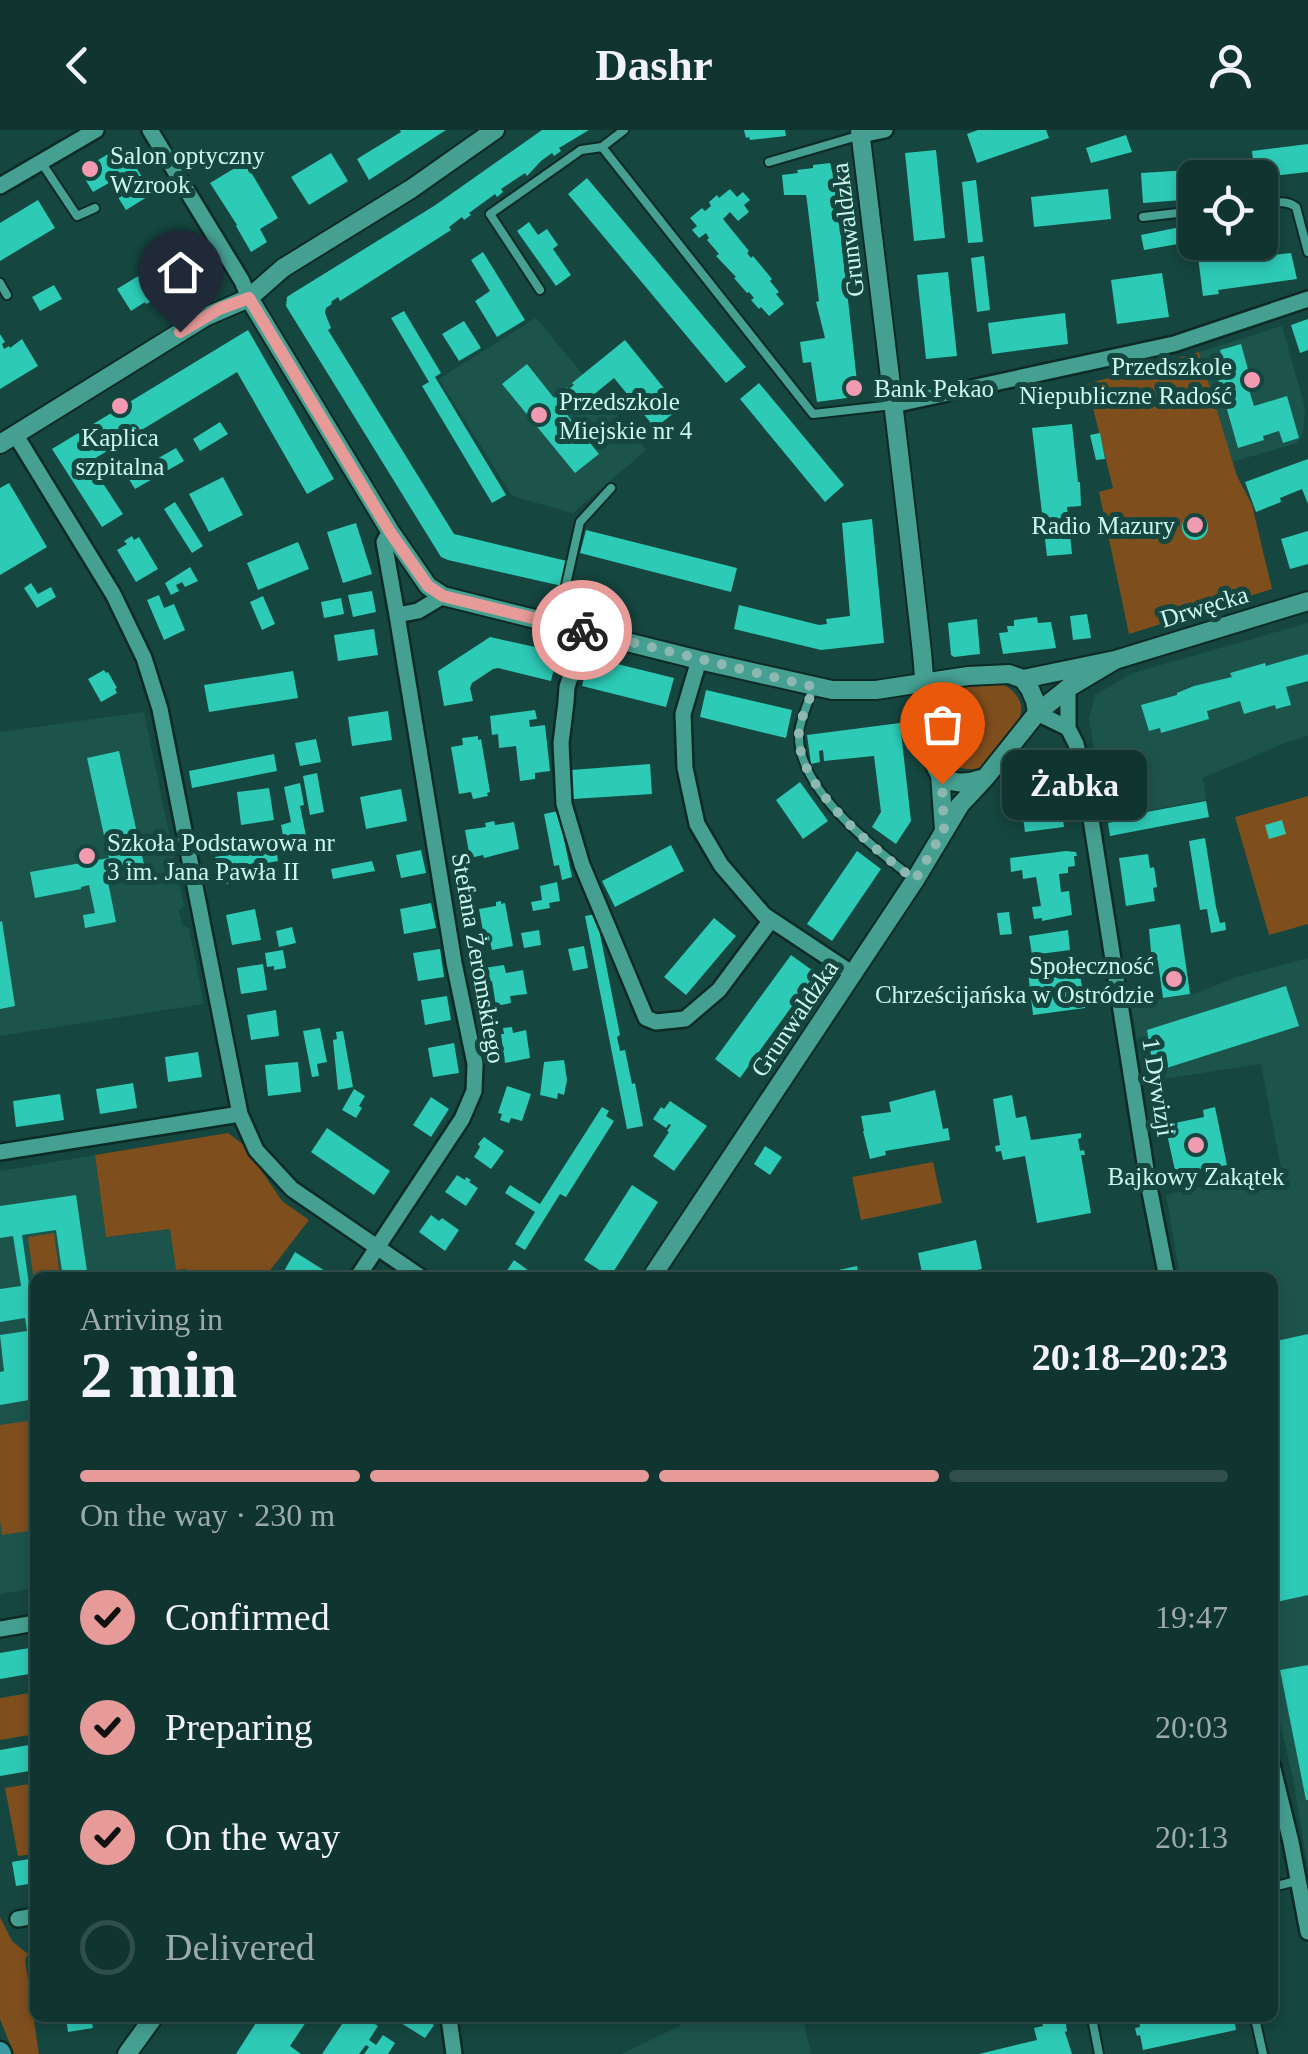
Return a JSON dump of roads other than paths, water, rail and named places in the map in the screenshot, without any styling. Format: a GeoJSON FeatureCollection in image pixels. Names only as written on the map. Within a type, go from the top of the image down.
{"type":"FeatureCollection","features":[{"type":"Feature","properties":{"kind":"street"},"geometry":{"type":"LineString","coordinates":[[0,186],[96,130]]}},
{"type":"Feature","properties":{"kind":"street"},"geometry":{"type":"LineString","coordinates":[[150,130],[390,532],[428,586],[443,596],[832,690],[876,690],[989,674],[1010,674],[1023,679],[1037,713],[969,793],[944,830]]}},
{"type":"Feature","properties":{"kind":"street"},"geometry":{"type":"LineString","coordinates":[[413,1272],[292,1189],[256,1150],[240,1114],[163,723],[144,658],[112,594],[8,439],[205,317],[249,298],[284,268],[411,189],[495,130]]}},
{"type":"Feature","properties":{"kind":"street"},"geometry":{"type":"LineString","coordinates":[[861,132],[884,130]]}},
{"type":"Feature","properties":{"kind":"street","name":"Grunwaldzka"},"geometry":{"type":"LineString","coordinates":[[861,132],[925,682]]}},
{"type":"Feature","properties":{"kind":"street"},"geometry":{"type":"LineString","coordinates":[[894,405],[1174,344],[1308,300]]}},
{"type":"Feature","properties":{"kind":"street","name":"Stefana Żeromskiego"},"geometry":{"type":"LineString","coordinates":[[362,1272],[462,1119],[474,1092],[474,1064],[384,542],[390,532]]}},
{"type":"Feature","properties":{"kind":"street"},"geometry":{"type":"LineString","coordinates":[[396,616],[418,611],[443,596]]}},
{"type":"Feature","properties":{"kind":"street","name":"Drwęcka"},"geometry":{"type":"LineString","coordinates":[[1023,679],[1116,660],[1308,600]]}},
{"type":"Feature","properties":{"kind":"street"},"geometry":{"type":"LineString","coordinates":[[585,631],[568,686],[561,743],[564,804],[582,865],[646,1018],[656,1022],[685,1019],[718,990],[771,920]]}},
{"type":"Feature","properties":{"kind":"street"},"geometry":{"type":"LineString","coordinates":[[699,660],[683,714],[685,768],[697,824],[720,865],[771,920],[854,974]]}},
{"type":"Feature","properties":{"kind":"street","name":"Drwęcka"},"geometry":{"type":"LineString","coordinates":[[1037,713],[1068,688],[1116,660]]}},
{"type":"Feature","properties":{"kind":"street"},"geometry":{"type":"LineString","coordinates":[[925,682],[931,750],[940,774],[944,830]]}},
{"type":"Feature","properties":{"kind":"street","name":"1 Dywizji"},"geometry":{"type":"LineString","coordinates":[[1068,688],[1068,728],[1085,780],[1166,1272]]}},
{"type":"Feature","properties":{"kind":"street"},"geometry":{"type":"LineString","coordinates":[[1037,713],[1068,728]]}},
{"type":"Feature","properties":{"kind":"street"},"geometry":{"type":"LineString","coordinates":[[940,774],[958,783],[986,777]]}},
{"type":"Feature","properties":{"kind":"street","name":"Grunwaldzka"},"geometry":{"type":"LineString","coordinates":[[655,1272],[854,974],[944,830]]}},
{"type":"Feature","properties":{"kind":"street"},"geometry":{"type":"LineString","coordinates":[[0,1152],[240,1114]]}},
{"type":"Feature","properties":{"kind":"street"},"geometry":{"type":"LineString","coordinates":[[0,1629],[30,1624]]}},
{"type":"Feature","properties":{"kind":"street"},"geometry":{"type":"LineString","coordinates":[[1278,1792],[1308,1932]]}},
{"type":"Feature","properties":{"kind":"street"},"geometry":{"type":"LineString","coordinates":[[18,1919],[30,1917]]}},
{"type":"Feature","properties":{"kind":"street"},"geometry":{"type":"LineString","coordinates":[[130,2053],[150,2022]]}},
{"type":"Feature","properties":{"kind":"street"},"geometry":{"type":"LineString","coordinates":[[450,2022],[454,2054]]}},
{"type":"Feature","properties":{"kind":"lane"},"geometry":{"type":"LineString","coordinates":[[540,290],[490,214],[581,150],[602,147],[624,130]]}},
{"type":"Feature","properties":{"kind":"lane"},"geometry":{"type":"LineString","coordinates":[[770,162],[861,132]]}},
{"type":"Feature","properties":{"kind":"lane"},"geometry":{"type":"LineString","coordinates":[[602,147],[812,414],[894,405]]}},
{"type":"Feature","properties":{"kind":"lane"},"geometry":{"type":"LineString","coordinates":[[41,162],[77,216],[95,208]]}},
{"type":"Feature","properties":{"kind":"lane"},"geometry":{"type":"LineString","coordinates":[[1278,202],[1290,202],[1296,207],[1308,252]]}},
{"type":"Feature","properties":{"kind":"lane"},"geometry":{"type":"LineString","coordinates":[[1143,217],[1178,214]]}},
{"type":"Feature","properties":{"kind":"lane"},"geometry":{"type":"LineString","coordinates":[[0,283],[8,295]]}},
{"type":"Feature","properties":{"kind":"lane"},"geometry":{"type":"LineString","coordinates":[[557,625],[580,522],[611,488]]}},
{"type":"Feature","properties":{"kind":"lane"},"geometry":{"type":"LineString","coordinates":[[814,687],[799,732],[804,765],[820,792],[856,832],[915,880]]}},
{"type":"Feature","properties":{"kind":"lane"},"geometry":{"type":"LineString","coordinates":[[1278,1886],[1298,1881]]}},
{"type":"Feature","properties":{"kind":"lane"},"geometry":{"type":"LineString","coordinates":[[1093,2022],[1099,2054]]}},
{"type":"Feature","properties":{"kind":"lane"},"geometry":{"type":"LineString","coordinates":[[1256,2022],[1262,2054]]}},
{"type":"Feature","properties":{"kind":"place","name":"Salon optyczny Wzrook"},"geometry":{"type":"Point","coordinates":[90,169]}},
{"type":"Feature","properties":{"kind":"place","name":"Przedszkole Niepubliczne Radość"},"geometry":{"type":"Point","coordinates":[1252,380]}},
{"type":"Feature","properties":{"kind":"place","name":"Bank Pekao"},"geometry":{"type":"Point","coordinates":[854,388]}},
{"type":"Feature","properties":{"kind":"place","name":"Kaplica szpitalna"},"geometry":{"type":"Point","coordinates":[120,406]}},
{"type":"Feature","properties":{"kind":"place","name":"Przedszkole Miejskie nr 4"},"geometry":{"type":"Point","coordinates":[539,415]}},
{"type":"Feature","properties":{"kind":"place","name":"Radio Mazury"},"geometry":{"type":"Point","coordinates":[1195,525]}},
{"type":"Feature","properties":{"kind":"place","name":"Żabka"},"geometry":{"type":"Point","coordinates":[942,784]}},
{"type":"Feature","properties":{"kind":"place","name":"Szkoła Podstawowa nr 3 im. Jana Pawła II"},"geometry":{"type":"Point","coordinates":[87,856]}},
{"type":"Feature","properties":{"kind":"place","name":"Społeczność Chrześcijańska w Ostródzie"},"geometry":{"type":"Point","coordinates":[1174,979]}},
{"type":"Feature","properties":{"kind":"place","name":"Bajkowy Zakątek"},"geometry":{"type":"Point","coordinates":[1196,1145]}}]}
